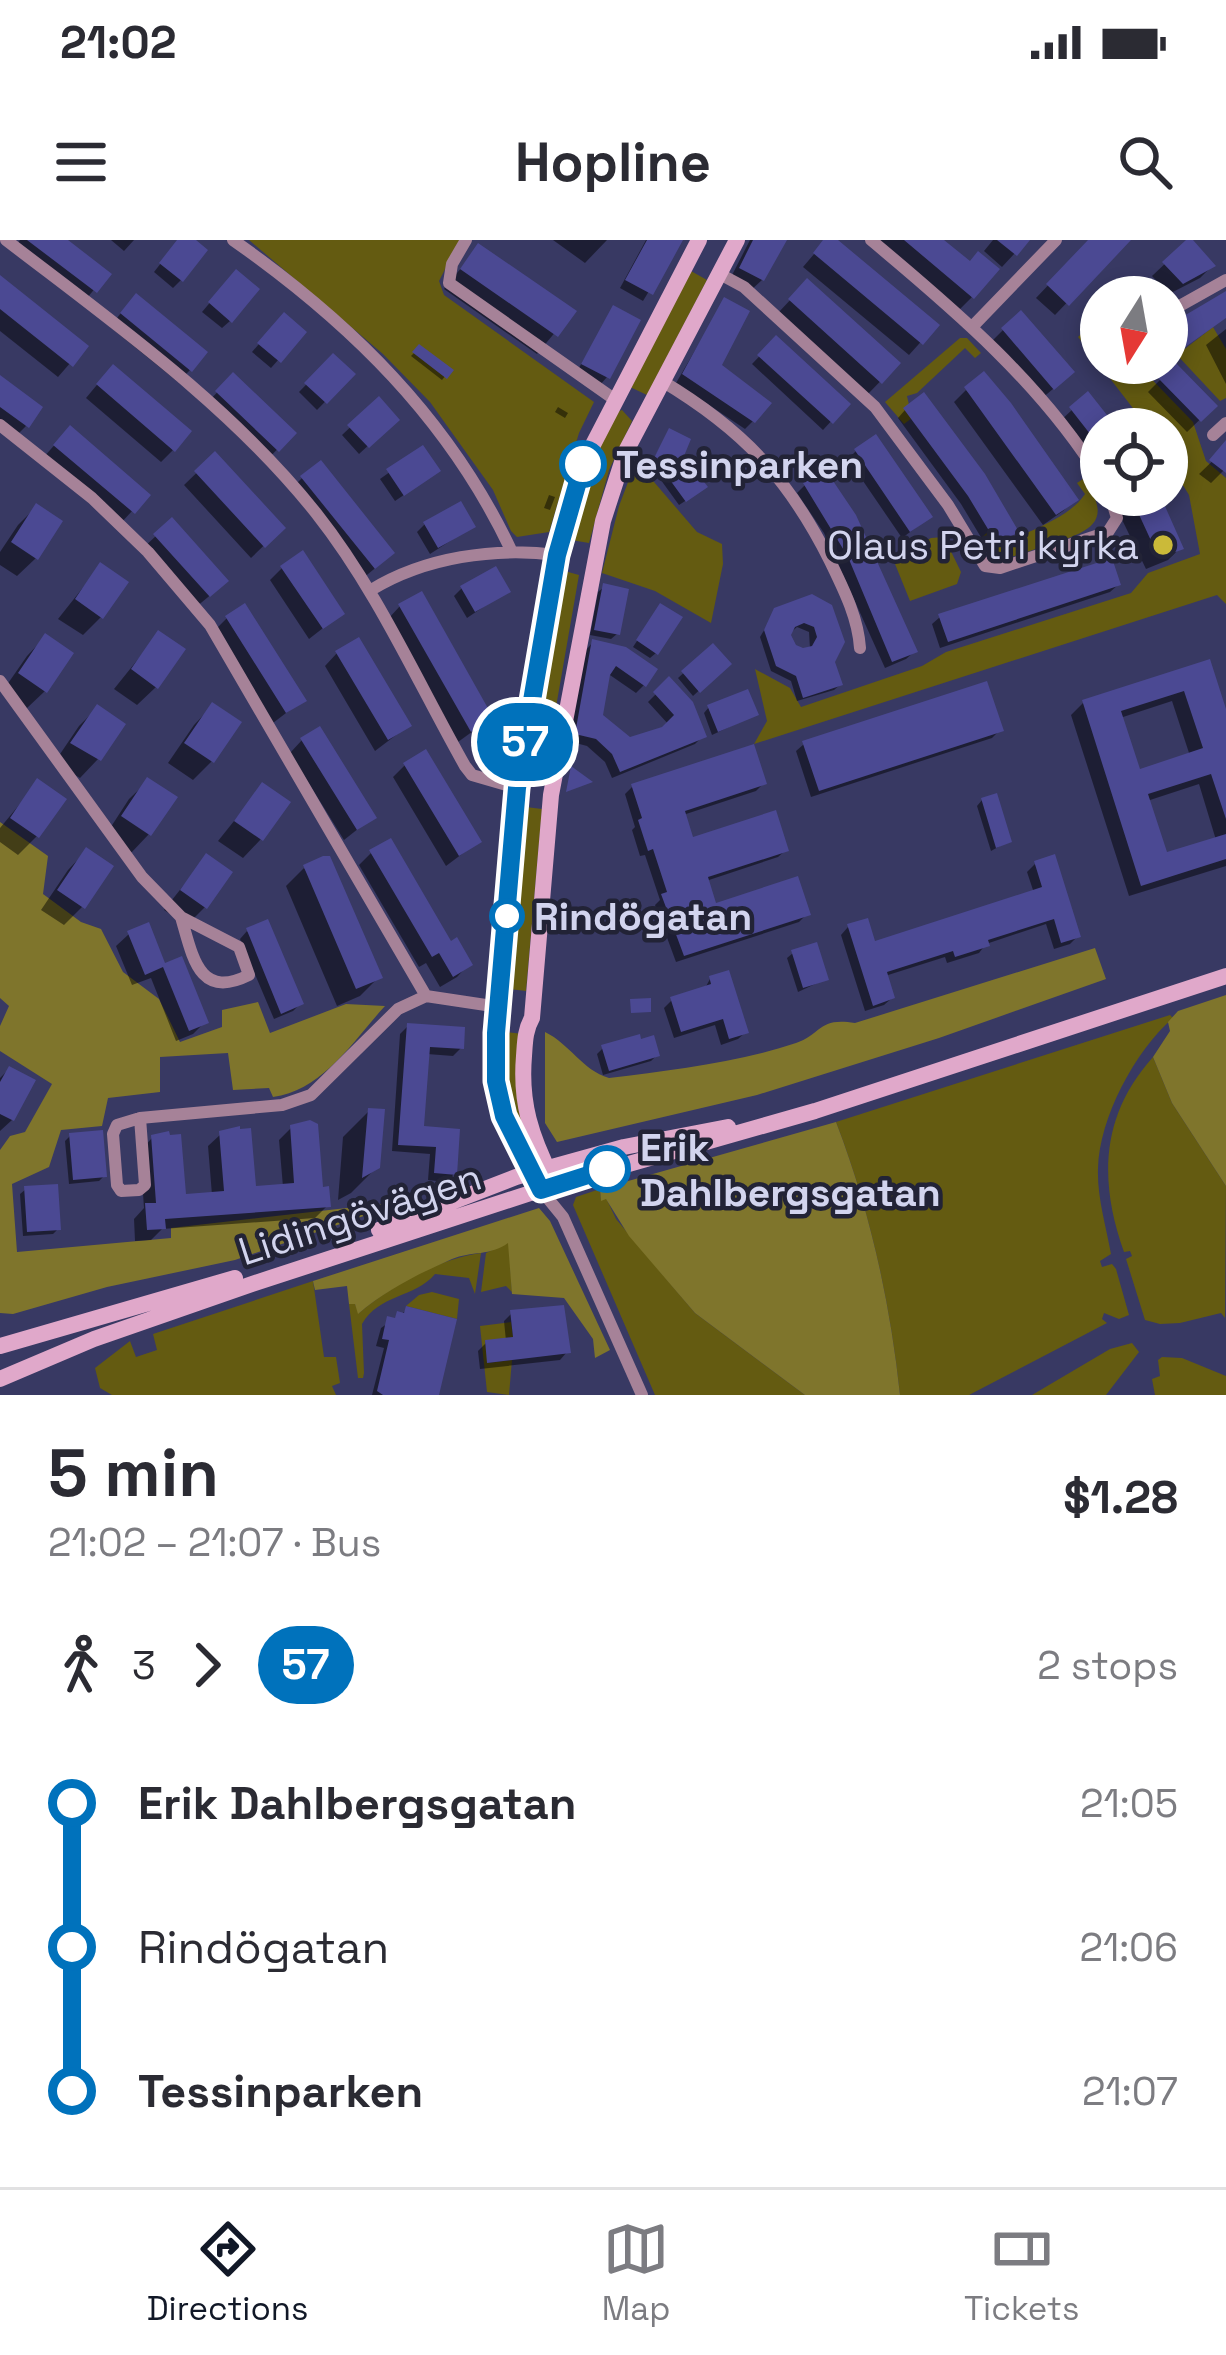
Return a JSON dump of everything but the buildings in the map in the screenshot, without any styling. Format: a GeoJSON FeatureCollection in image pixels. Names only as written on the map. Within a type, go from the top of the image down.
{"type":"FeatureCollection","features":[{"type":"Feature","properties":{"kind":"main road"},"geometry":{"type":"LineString","coordinates":[[544,1179],[509,1129],[500,1097],[498,1010],[517,788],[557,555],[583,464],[699,240]]}},
{"type":"Feature","properties":{"kind":"main road"},"geometry":{"type":"LineString","coordinates":[[544,1179],[523,1105],[526,1027],[533,1003],[551,795],[592,561],[613,487],[644,415],[736,240]]}},
{"type":"Feature","properties":{"kind":"main road"},"geometry":{"type":"LineString","coordinates":[[690,257],[718,273]]}},
{"type":"Feature","properties":{"kind":"main road"},"geometry":{"type":"LineString","coordinates":[[614,399],[644,415]]}},
{"type":"Feature","properties":{"kind":"main road"},"geometry":{"type":"LineString","coordinates":[[557,555],[592,561]]}},
{"type":"Feature","properties":{"kind":"main road"},"geometry":{"type":"LineString","coordinates":[[517,788],[551,795]]}},
{"type":"Feature","properties":{"kind":"main road","name":"Lidingövägen"},"geometry":{"type":"LineString","coordinates":[[0,1379],[137,1322],[624,1147],[758,1119],[1226,966]]}},
{"type":"Feature","properties":{"kind":"main road","name":"Lidingövägen"},"geometry":{"type":"LineString","coordinates":[[0,1346],[232,1279],[544,1179],[815,1111],[1226,976]]}},
{"type":"Feature","properties":{"kind":"main road"},"geometry":{"type":"LineString","coordinates":[[498,1010],[533,1003]]}},
{"type":"Feature","properties":{"kind":"main road"},"geometry":{"type":"LineString","coordinates":[[498,1010],[526,1027]]}},
{"type":"Feature","properties":{"kind":"street"},"geometry":{"type":"LineString","coordinates":[[6,240],[122,329],[238,430],[307,502],[370,590],[465,766],[472,775],[517,788]]}},
{"type":"Feature","properties":{"kind":"street"},"geometry":{"type":"LineString","coordinates":[[232,240],[322,310],[406,391],[461,458],[511,550]]}},
{"type":"Feature","properties":{"kind":"street"},"geometry":{"type":"LineString","coordinates":[[466,240],[449,271],[452,286],[614,399]]}},
{"type":"Feature","properties":{"kind":"street"},"geometry":{"type":"LineString","coordinates":[[871,240],[973,326],[1080,452]]}},
{"type":"Feature","properties":{"kind":"street"},"geometry":{"type":"LineString","coordinates":[[973,326],[1056,240]]}},
{"type":"Feature","properties":{"kind":"street"},"geometry":{"type":"LineString","coordinates":[[718,273],[744,287],[875,407],[948,505],[985,566],[992,570],[1010,566],[1100,536],[1115,526],[1116,516]]}},
{"type":"Feature","properties":{"kind":"street"},"geometry":{"type":"LineString","coordinates":[[1188,301],[1226,280]]}},
{"type":"Feature","properties":{"kind":"street"},"geometry":{"type":"LineString","coordinates":[[662,381],[736,432],[783,480],[836,574],[859,628],[860,648]]}},
{"type":"Feature","properties":{"kind":"street"},"geometry":{"type":"LineString","coordinates":[[1213,435],[1226,423]]}},
{"type":"Feature","properties":{"kind":"street"},"geometry":{"type":"LineString","coordinates":[[0,425],[38,452],[148,551],[210,625],[426,996]]}},
{"type":"Feature","properties":{"kind":"street"},"geometry":{"type":"LineString","coordinates":[[370,590],[447,560],[511,550],[557,555]]}},
{"type":"Feature","properties":{"kind":"street"},"geometry":{"type":"LineString","coordinates":[[0,681],[142,877],[181,917],[239,947],[250,975],[217,985],[203,976],[181,917]]}},
{"type":"Feature","properties":{"kind":"street"},"geometry":{"type":"LineString","coordinates":[[140,1118],[145,1185],[121,1191],[113,1134],[124,1120],[140,1118],[282,1105],[311,1095],[398,1009],[426,996],[498,1010]]}},
{"type":"Feature","properties":{"kind":"street"},"geometry":{"type":"LineString","coordinates":[[544,1179],[642,1395]]}},
{"type":"Feature","properties":{"kind":"shaded area","name":"Tessinparken"},"geometry":{"type":"Polygon","coordinates":[[[249,240],[460,240],[439,281],[444,295],[594,402],[579,433],[549,532],[517,537],[493,490],[430,402],[383,354],[249,240]]]}},
{"type":"Feature","properties":{"kind":"shaded area"},"geometry":{"type":"Polygon","coordinates":[[[691,271],[707,280],[647,395],[630,387],[691,271]]]}},
{"type":"Feature","properties":{"kind":"shaded area"},"geometry":{"type":"Polygon","coordinates":[[[1213,327],[1226,349],[1226,398],[1220,401],[1188,367],[1188,346],[1213,327]]]}},
{"type":"Feature","properties":{"kind":"shaded area"},"geometry":{"type":"Polygon","coordinates":[[[960,338],[967,338],[981,353],[975,358],[965,348],[917,393],[907,396],[912,418],[904,424],[885,402],[960,338]]]}},
{"type":"Feature","properties":{"kind":"shaded area"},"geometry":{"type":"Polygon","coordinates":[[[1114,384],[1156,384],[1179,408],[1133,408],[1114,384]]]}},
{"type":"Feature","properties":{"kind":"shaded area"},"geometry":{"type":"Polygon","coordinates":[[[622,410],[632,421],[609,470],[589,543],[571,540],[592,463],[622,410]]]}},
{"type":"Feature","properties":{"kind":"shaded area"},"geometry":{"type":"Polygon","coordinates":[[[1188,417],[1206,461],[1226,478],[1226,604],[1217,595],[754,744],[767,721],[755,669],[790,688],[801,707],[922,666],[946,652],[1131,593],[1148,573],[1200,554],[1189,495],[1188,417]]]}},
{"type":"Feature","properties":{"kind":"shaded area"},"geometry":{"type":"Polygon","coordinates":[[[636,461],[697,532],[722,544],[723,564],[711,623],[655,591],[602,573],[636,461]]]}},
{"type":"Feature","properties":{"kind":"shaded area"},"geometry":{"type":"Polygon","coordinates":[[[1078,503],[1080,516],[1096,518],[1069,538],[1005,557],[994,556],[982,537],[989,531],[999,546],[1058,518],[1078,503]]]}},
{"type":"Feature","properties":{"kind":"shaded area"},"geometry":{"type":"Polygon","coordinates":[[[944,537],[961,572],[957,584],[910,601],[893,559],[931,538],[944,537]]]}},
{"type":"Feature","properties":{"kind":"shaded area"},"geometry":{"type":"Polygon","coordinates":[[[561,570],[579,575],[544,776],[527,773],[561,570]]]}},
{"type":"Feature","properties":{"kind":"shaded area"},"geometry":{"type":"Polygon","coordinates":[[[526,807],[542,809],[526,991],[509,989],[526,807]]]}},
{"type":"Feature","properties":{"kind":"shaded area"},"geometry":{"type":"Polygon","coordinates":[[[0,822],[48,856],[43,894],[81,922],[101,929],[123,972],[159,999],[180,1042],[222,1027],[222,1010],[258,1002],[270,1033],[346,1004],[385,1006],[322,1075],[291,1093],[273,1097],[269,1088],[233,1090],[228,1053],[160,1057],[160,1092],[108,1098],[102,1126],[61,1130],[49,1167],[12,1184],[17,1252],[171,1238],[171,1228],[382,1204],[387,1208],[235,1260],[107,1287],[13,1314],[0,1313],[0,1150],[10,1136],[25,1132],[52,1084],[0,1051],[0,1026],[9,1006],[0,998],[0,822]]]}},
{"type":"Feature","properties":{"kind":"shaded area"},"geometry":{"type":"Polygon","coordinates":[[[1095,948],[1106,979],[939,1038],[757,1095],[557,1142],[545,1123],[545,1032],[609,1078],[680,1069],[773,1050],[827,1024],[855,1023],[1095,948]]]}},
{"type":"Feature","properties":{"kind":"shaded area"},"geometry":{"type":"Polygon","coordinates":[[[1226,995],[1226,1186],[1172,1103],[1153,1057],[1178,1011],[1226,995]]]}},
{"type":"Feature","properties":{"kind":"shaded area"},"geometry":{"type":"Polygon","coordinates":[[[1170,1015],[1173,1018],[1145,1048],[1122,1087],[1100,1149],[1099,1190],[1111,1254],[1100,1261],[1102,1267],[1112,1264],[1116,1269],[1129,1315],[1119,1319],[1104,1313],[1102,1319],[1107,1323],[969,1395],[900,1395],[877,1257],[836,1122],[1170,1015]]]}},
{"type":"Feature","properties":{"kind":"shaded area"},"geometry":{"type":"Polygon","coordinates":[[[506,1032],[523,1034],[531,1148],[527,1149],[506,1093],[506,1032]]]}},
{"type":"Feature","properties":{"kind":"shaded area"},"geometry":{"type":"Polygon","coordinates":[[[1153,1057],[1172,1103],[1226,1186],[1225,1318],[1221,1313],[1180,1323],[1145,1320],[1126,1259],[1132,1256],[1124,1252],[1116,1226],[1108,1175],[1114,1126],[1136,1079],[1153,1057]]]}},
{"type":"Feature","properties":{"kind":"shaded area"},"geometry":{"type":"Polygon","coordinates":[[[836,1122],[877,1257],[900,1395],[805,1395],[695,1313],[629,1236],[606,1199],[601,1201],[600,1189],[836,1122]]]}},
{"type":"Feature","properties":{"kind":"shaded area"},"geometry":{"type":"Polygon","coordinates":[[[600,1189],[601,1200],[606,1198],[616,1219],[695,1313],[805,1395],[655,1395],[573,1205],[576,1197],[600,1189]]]}},
{"type":"Feature","properties":{"kind":"shaded area"},"geometry":{"type":"Polygon","coordinates":[[[539,1208],[550,1221],[610,1350],[595,1358],[593,1339],[564,1298],[512,1294],[508,1243],[427,1271],[358,1314],[355,1304],[349,1304],[347,1286],[315,1290],[313,1281],[539,1208]]]}},
{"type":"Feature","properties":{"kind":"shaded area"},"geometry":{"type":"Polygon","coordinates":[[[509,1242],[512,1292],[506,1286],[481,1292],[486,1253],[509,1242]]]}},
{"type":"Feature","properties":{"kind":"shaded area"},"geometry":{"type":"Polygon","coordinates":[[[481,1253],[475,1294],[469,1278],[435,1274],[369,1314],[362,1324],[364,1373],[358,1378],[349,1304],[355,1304],[359,1313],[416,1275],[481,1253]]]}},
{"type":"Feature","properties":{"kind":"shaded area"},"geometry":{"type":"Polygon","coordinates":[[[313,1281],[324,1357],[336,1357],[340,1383],[332,1386],[336,1395],[112,1395],[100,1388],[95,1368],[130,1341],[136,1357],[157,1350],[153,1334],[313,1281]]]}},
{"type":"Feature","properties":{"kind":"shaded area"},"geometry":{"type":"Polygon","coordinates":[[[432,1292],[459,1299],[457,1319],[406,1306],[432,1292]]]}},
{"type":"Feature","properties":{"kind":"shaded area"},"geometry":{"type":"Polygon","coordinates":[[[511,1322],[513,1337],[485,1341],[488,1363],[512,1360],[509,1395],[487,1392],[480,1326],[511,1322]]]}},
{"type":"Feature","properties":{"kind":"shaded area"},"geometry":{"type":"Polygon","coordinates":[[[1132,1343],[1139,1352],[1106,1395],[1032,1395],[1110,1349],[1132,1343]]]}},
{"type":"Feature","properties":{"kind":"shaded area"},"geometry":{"type":"Polygon","coordinates":[[[1182,1358],[1226,1376],[1226,1395],[1155,1395],[1152,1379],[1160,1376],[1158,1360],[1182,1358]]]}},
{"type":"Feature","properties":{"kind":"bus line","name":"57"},"geometry":{"type":"LineString","coordinates":[[583,464],[557,555],[517,788],[495,1060],[504,1116],[541,1190],[607,1169]]}},
{"type":"Feature","properties":{"kind":"place","name":"Tessinparken"},"geometry":{"type":"Point","coordinates":[583,464]}},
{"type":"Feature","properties":{"kind":"place","name":"Olaus Petri kyrka"},"geometry":{"type":"Point","coordinates":[1163,545]}},
{"type":"Feature","properties":{"kind":"place","name":"Rindögatan"},"geometry":{"type":"Point","coordinates":[507,916]}},
{"type":"Feature","properties":{"kind":"place","name":"Erik Dahlbergsgatan"},"geometry":{"type":"Point","coordinates":[607,1169]}}]}
